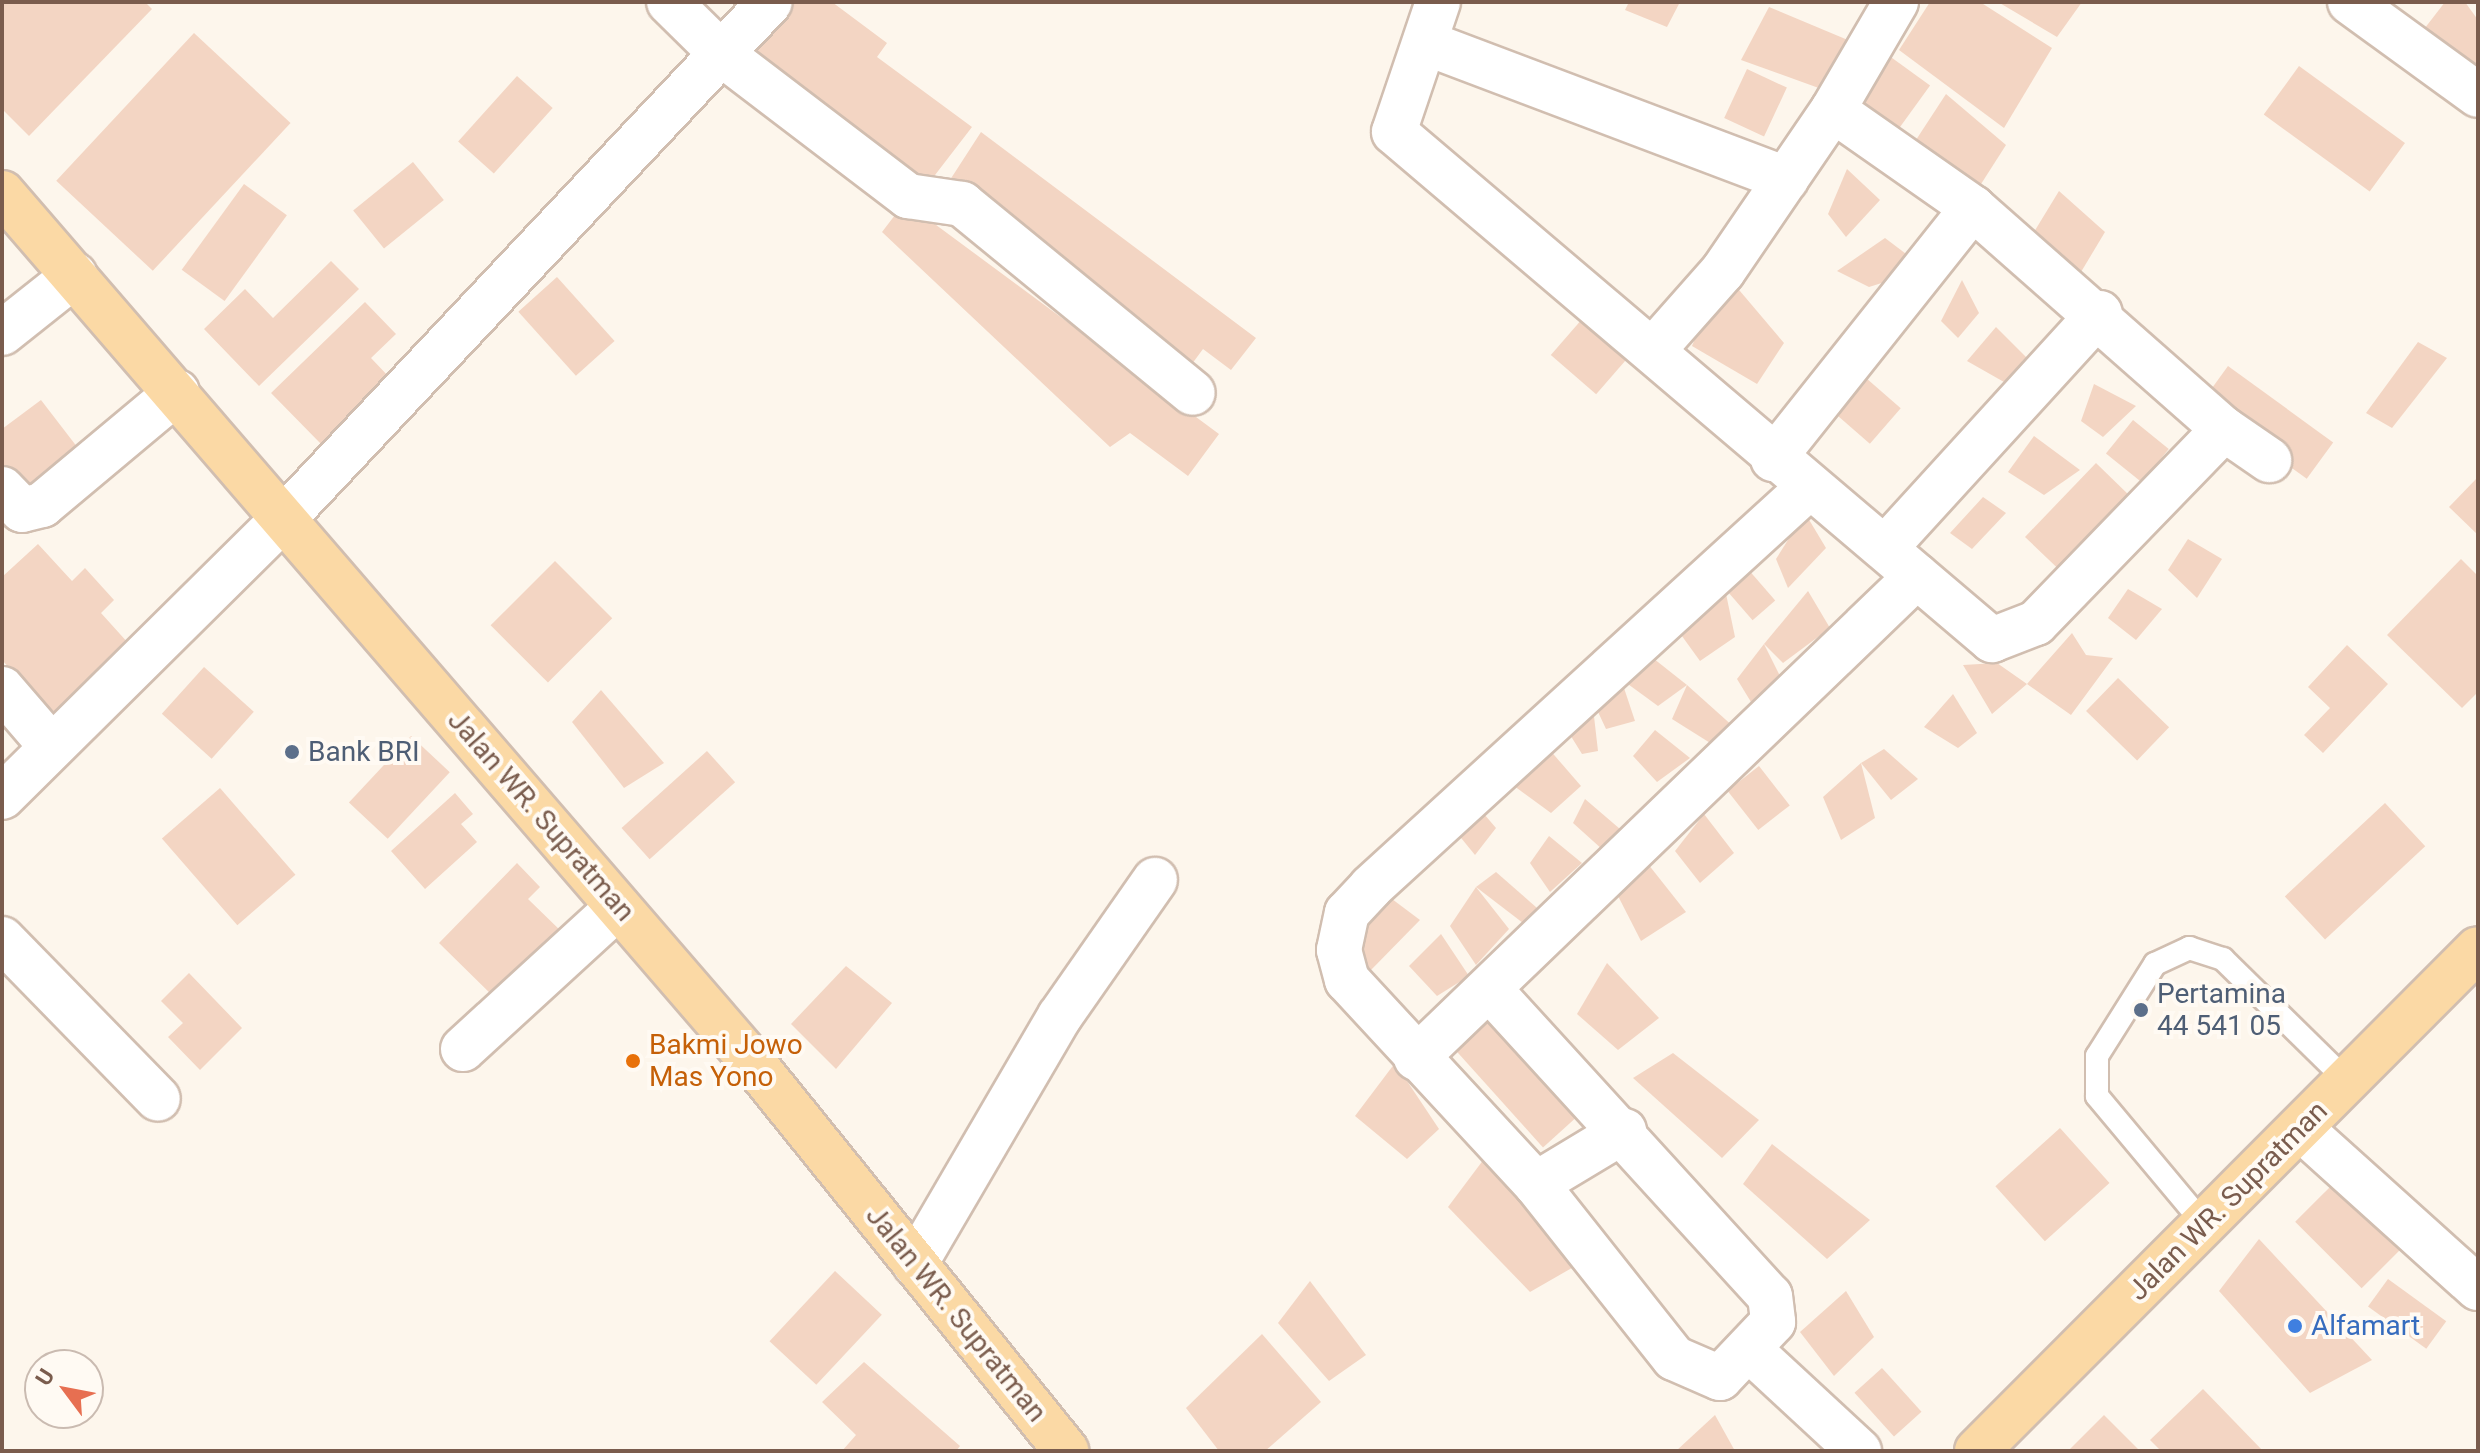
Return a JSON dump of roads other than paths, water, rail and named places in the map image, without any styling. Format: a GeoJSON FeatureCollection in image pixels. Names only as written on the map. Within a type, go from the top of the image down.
{"type":"FeatureCollection","features":[{"type":"Feature","properties":{"kind":"main road","name":"Jalan WR. Supratman"},"geometry":{"type":"LineString","coordinates":[[2,193],[285,517],[618,907],[1066,1451]]}},
{"type":"Feature","properties":{"kind":"main road","name":"Jalan WR. Supratman"},"geometry":{"type":"LineString","coordinates":[[1977,1451],[2478,949]]}},
{"type":"Feature","properties":{"kind":"street"},"geometry":{"type":"LineString","coordinates":[[669,2],[723,55],[908,196],[962,204],[1193,393]]}},
{"type":"Feature","properties":{"kind":"street"},"geometry":{"type":"LineString","coordinates":[[2,797],[285,517],[770,2]]}},
{"type":"Feature","properties":{"kind":"street"},"geometry":{"type":"LineString","coordinates":[[1654,349],[1723,271],[1833,110],[1896,2]]}},
{"type":"Feature","properties":{"kind":"street"},"geometry":{"type":"LineString","coordinates":[[2350,2],[2478,95]]}},
{"type":"Feature","properties":{"kind":"street"},"geometry":{"type":"LineString","coordinates":[[1786,179],[1432,22],[1394,132],[1654,349],[1773,459],[1902,562],[1992,640],[2013,636],[2036,623],[2224,429]]}},
{"type":"Feature","properties":{"kind":"street"},"geometry":{"type":"LineString","coordinates":[[1833,110],[1973,208],[2100,313],[2224,429],[2269,460]]}},
{"type":"Feature","properties":{"kind":"street"},"geometry":{"type":"LineString","coordinates":[[1773,459],[1973,208]]}},
{"type":"Feature","properties":{"kind":"street"},"geometry":{"type":"LineString","coordinates":[[2,333],[75,275]]}},
{"type":"Feature","properties":{"kind":"street"},"geometry":{"type":"LineString","coordinates":[[1416,1058],[1492,992],[1902,562],[2100,313]]}},
{"type":"Feature","properties":{"kind":"street"},"geometry":{"type":"LineString","coordinates":[[2,489],[22,510],[42,505],[177,392]]}},
{"type":"Feature","properties":{"kind":"street"},"geometry":{"type":"LineString","coordinates":[[1492,992],[1624,1131],[1770,1296],[1773,1322],[1752,1352],[1720,1378],[1686,1369],[1536,1184],[1347,980],[1339,950],[1347,913],[1541,725],[1809,487]]}},
{"type":"Feature","properties":{"kind":"street"},"geometry":{"type":"LineString","coordinates":[[2,689],[51,746]]}},
{"type":"Feature","properties":{"kind":"street"},"geometry":{"type":"LineString","coordinates":[[915,1264],[1091,967],[1155,880]]}},
{"type":"Feature","properties":{"kind":"street"},"geometry":{"type":"LineString","coordinates":[[463,1049],[618,907]]}},
{"type":"Feature","properties":{"kind":"street"},"geometry":{"type":"LineString","coordinates":[[2,939],[158,1099]]}},
{"type":"Feature","properties":{"kind":"street"},"geometry":{"type":"LineString","coordinates":[[2300,1128],[2478,1288]]}},
{"type":"Feature","properties":{"kind":"street"},"geometry":{"type":"LineString","coordinates":[[1536,1184],[1624,1131]]}},
{"type":"Feature","properties":{"kind":"street"},"geometry":{"type":"LineString","coordinates":[[1752,1352],[1859,1451]]}},
{"type":"Feature","properties":{"kind":"lane"},"geometry":{"type":"LineString","coordinates":[[2204,1224],[2110,1122],[2097,1096],[2097,1056],[2155,964],[2189,948],[2223,959],[2347,1081]]}},
{"type":"Feature","properties":{"kind":"place","name":"Bank BRI"},"geometry":{"type":"Point","coordinates":[292,752]}},
{"type":"Feature","properties":{"kind":"place","name":"Pertamina 44 541 05"},"geometry":{"type":"Point","coordinates":[2141,1010]}},
{"type":"Feature","properties":{"kind":"place","name":"Bakmi Jowo Mas Yono"},"geometry":{"type":"Point","coordinates":[633,1061]}},
{"type":"Feature","properties":{"kind":"place","name":"Alfamart"},"geometry":{"type":"Point","coordinates":[2295,1326]}}]}
